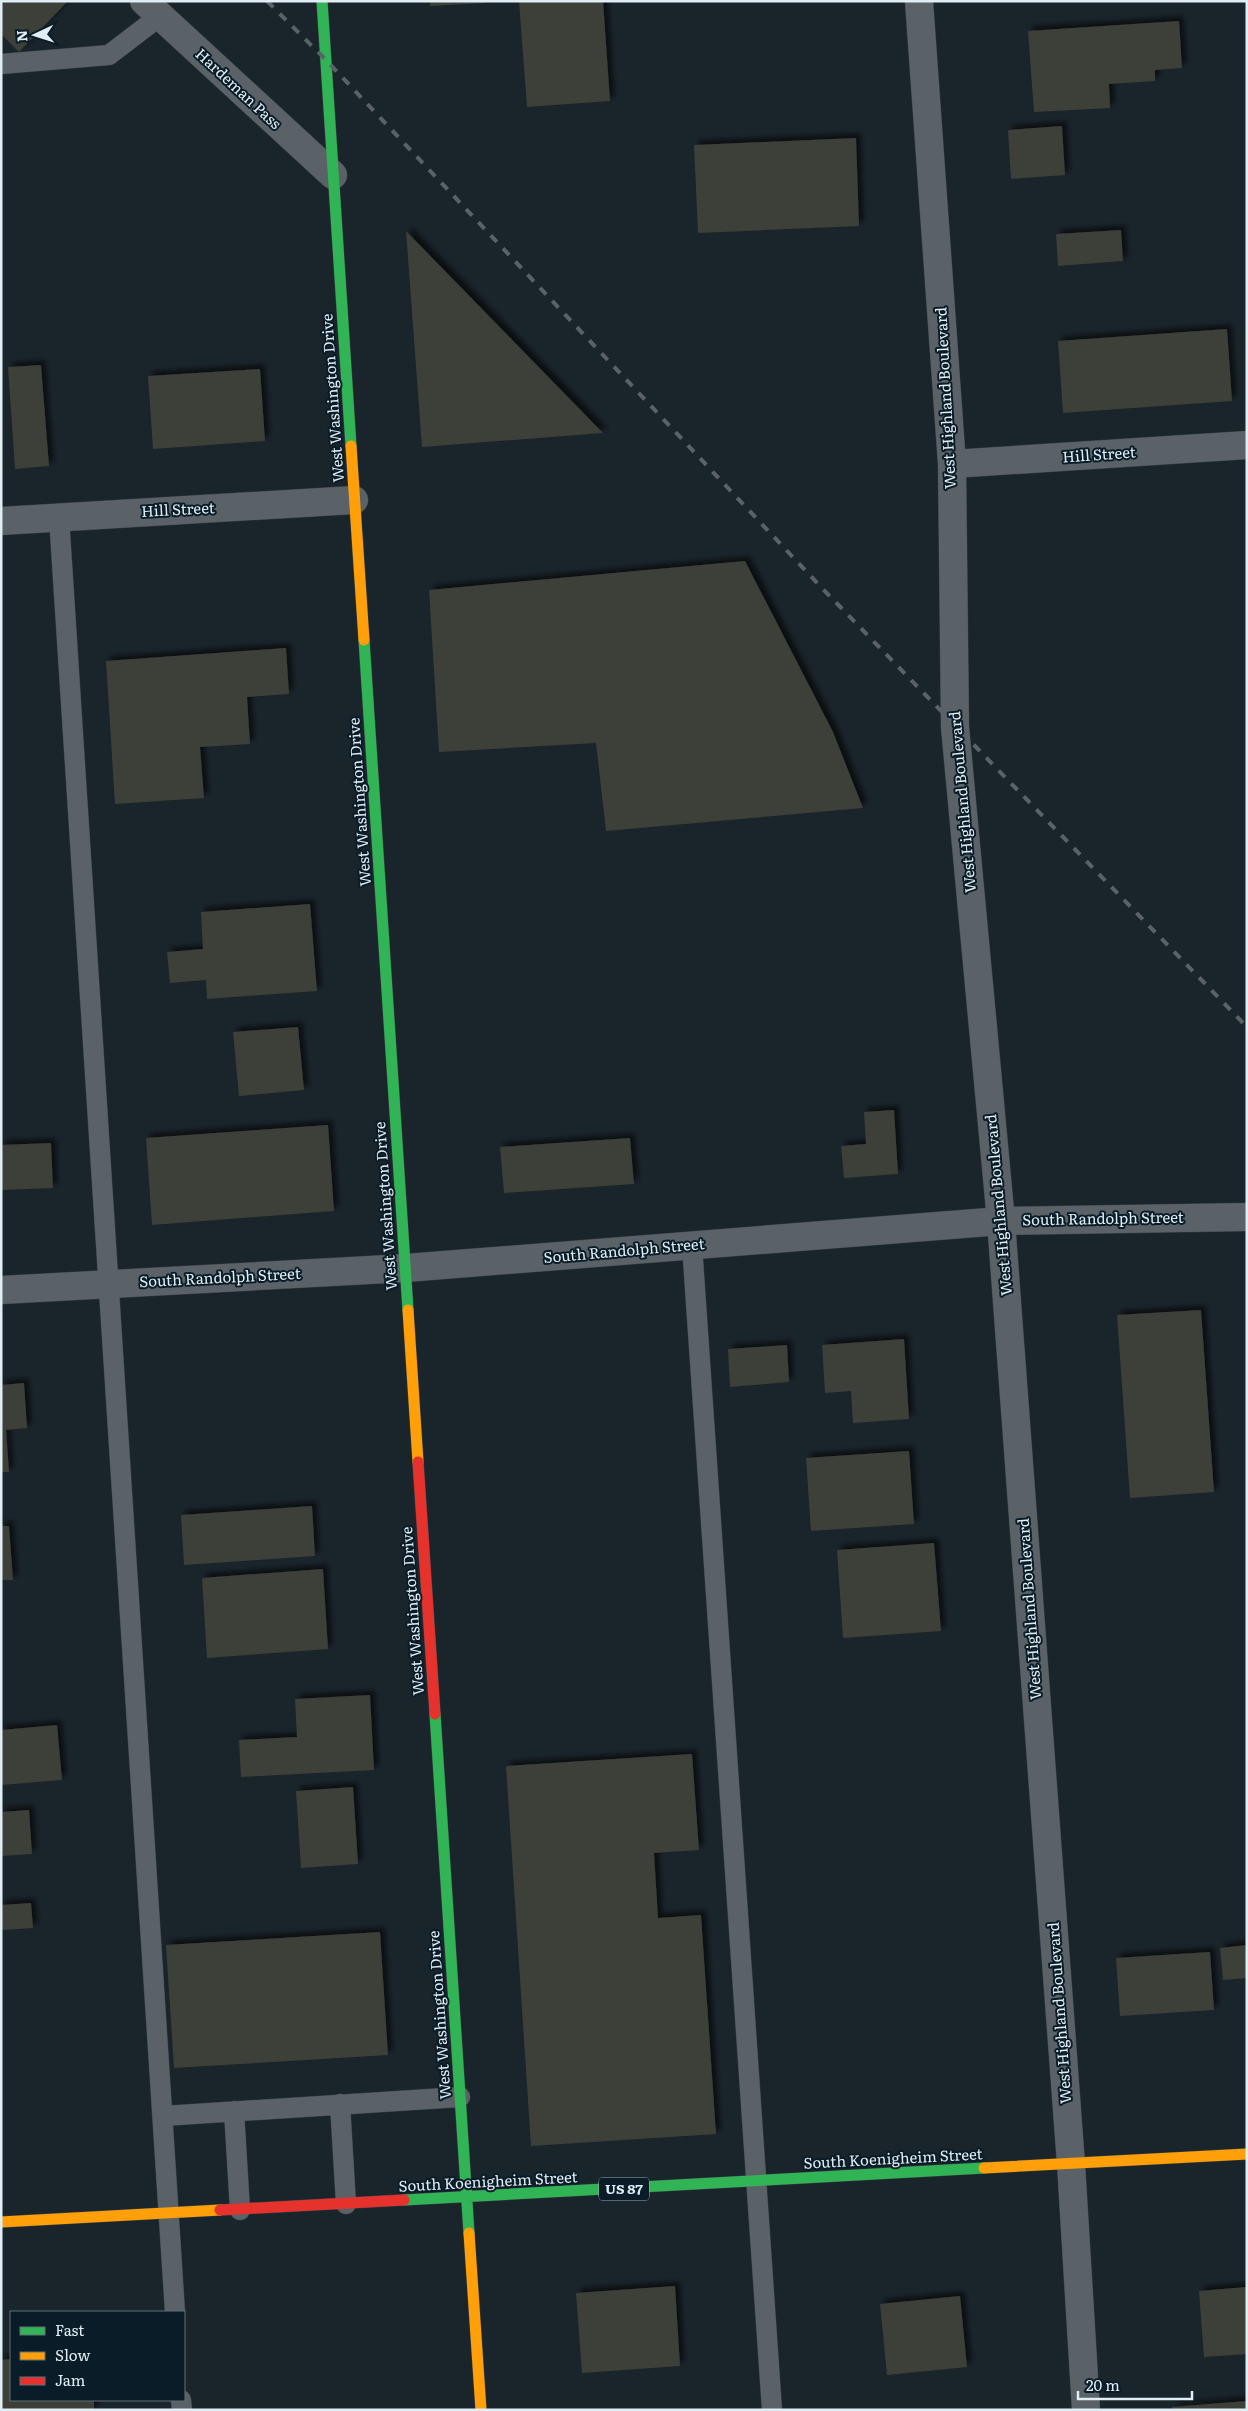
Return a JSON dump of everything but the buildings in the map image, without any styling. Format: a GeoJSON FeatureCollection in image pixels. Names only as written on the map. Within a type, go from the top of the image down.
{"type":"FeatureCollection","features":[{"type":"Feature","properties":{"kind":"street","name":"West Washington Drive"},"geometry":{"type":"LineString","coordinates":[[322,1],[481,2410]]}},
{"type":"Feature","properties":{"kind":"street","name":"West Highland Boulevard"},"geometry":{"type":"LineString","coordinates":[[919,1],[952,464],[955,727],[1001,1221],[1071,2164],[1086,2410]]}},
{"type":"Feature","properties":{"kind":"street","name":"Hardeman Pass"},"geometry":{"type":"LineString","coordinates":[[152,9],[333,176]]}},
{"type":"Feature","properties":{"kind":"street","name":"Hill Street"},"geometry":{"type":"LineString","coordinates":[[952,464],[1247,445]]}},
{"type":"Feature","properties":{"kind":"street","name":"Hill Street"},"geometry":{"type":"LineString","coordinates":[[1,521],[354,500]]}},
{"type":"Feature","properties":{"kind":"street","name":"South Randolph Street"},"geometry":{"type":"LineString","coordinates":[[1,1290],[406,1268],[1001,1221],[1247,1217]]}},
{"type":"Feature","properties":{"kind":"street","name":"South Koenigheim Street"},"geometry":{"type":"LineString","coordinates":[[1,2222],[1247,2154]]}},
{"type":"Feature","properties":{"kind":"lane"},"geometry":{"type":"LineString","coordinates":[[1,64],[109,55],[152,9]]}},
{"type":"Feature","properties":{"kind":"lane"},"geometry":{"type":"LineString","coordinates":[[59,517],[175,2311]]}},
{"type":"Feature","properties":{"kind":"lane"},"geometry":{"type":"LineString","coordinates":[[692,1245],[772,2410]]}},
{"type":"Feature","properties":{"kind":"lane"},"geometry":{"type":"LineString","coordinates":[[163,2116],[460,2096]]}},
{"type":"Feature","properties":{"kind":"lane"},"geometry":{"type":"LineString","coordinates":[[340,2104],[346,2204]]}},
{"type":"Feature","properties":{"kind":"lane"},"geometry":{"type":"LineString","coordinates":[[234,2111],[240,2210]]}},
{"type":"Feature","properties":{"kind":"railway"},"geometry":{"type":"LineString","coordinates":[[267,1],[326,60],[820,586],[1247,1027]]}},
{"type":"Feature","properties":{"kind":"traffic: fast"},"geometry":{"type":"LineString","coordinates":[[322,1],[351,446]]}},
{"type":"Feature","properties":{"kind":"traffic: fast"},"geometry":{"type":"LineString","coordinates":[[364,640],[408,1310]]}},
{"type":"Feature","properties":{"kind":"traffic: fast"},"geometry":{"type":"LineString","coordinates":[[435,1714],[469,2233]]}},
{"type":"Feature","properties":{"kind":"traffic: fast"},"geometry":{"type":"LineString","coordinates":[[404,2200],[984,2168]]}},
{"type":"Feature","properties":{"kind":"traffic: slow"},"geometry":{"type":"LineString","coordinates":[[351,446],[364,640]]}},
{"type":"Feature","properties":{"kind":"traffic: slow"},"geometry":{"type":"LineString","coordinates":[[408,1310],[418,1462]]}},
{"type":"Feature","properties":{"kind":"traffic: slow"},"geometry":{"type":"LineString","coordinates":[[984,2168],[1247,2154]]}},
{"type":"Feature","properties":{"kind":"traffic: slow"},"geometry":{"type":"LineString","coordinates":[[1,2222],[220,2210]]}},
{"type":"Feature","properties":{"kind":"traffic: slow"},"geometry":{"type":"LineString","coordinates":[[469,2233],[481,2410]]}},
{"type":"Feature","properties":{"kind":"traffic: jam"},"geometry":{"type":"LineString","coordinates":[[418,1462],[435,1714]]}},
{"type":"Feature","properties":{"kind":"traffic: jam"},"geometry":{"type":"LineString","coordinates":[[220,2210],[404,2200]]}}]}
